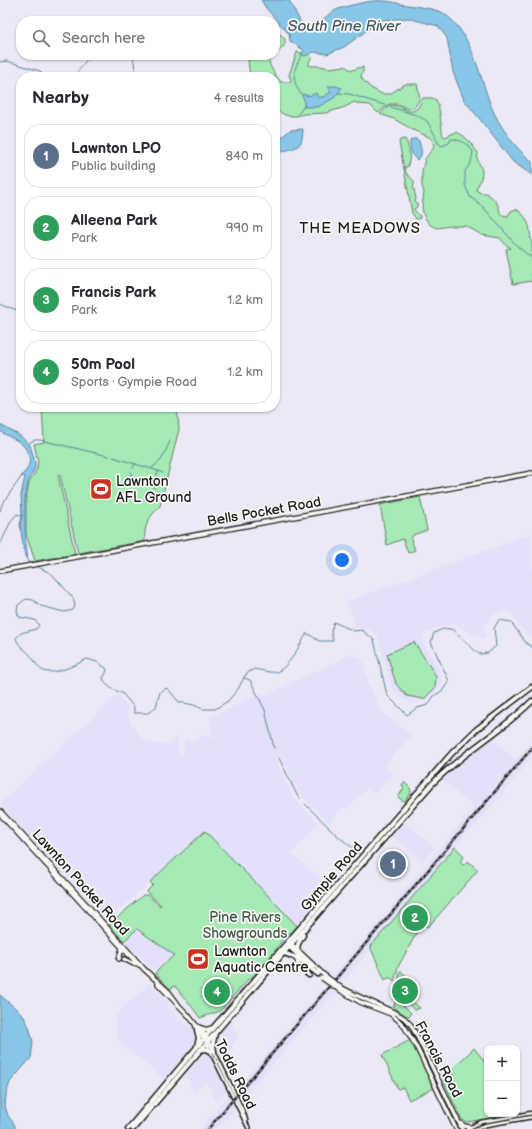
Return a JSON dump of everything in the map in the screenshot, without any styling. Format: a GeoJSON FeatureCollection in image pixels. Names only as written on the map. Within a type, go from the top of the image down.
{"type":"FeatureCollection","features":[{"type":"Feature","properties":{"kind":"highway","name":"Gympie Road"},"geometry":{"type":"LineString","coordinates":[[214,1031],[452,752],[477,729],[532,687]]}},
{"type":"Feature","properties":{"kind":"highway","name":"Gympie Road"},"geometry":{"type":"LineString","coordinates":[[128,1129],[284,953],[289,944],[305,929],[429,787],[460,760],[516,716],[532,701]]}},
{"type":"Feature","properties":{"kind":"highway"},"geometry":{"type":"LineString","coordinates":[[452,752],[455,757],[460,760]]}},
{"type":"Feature","properties":{"kind":"highway"},"geometry":{"type":"LineString","coordinates":[[297,949],[305,929]]}},
{"type":"Feature","properties":{"kind":"highway"},"geometry":{"type":"LineString","coordinates":[[284,953],[297,958],[318,974]]}},
{"type":"Feature","properties":{"kind":"highway"},"geometry":{"type":"LineString","coordinates":[[297,958],[298,966],[309,975]]}},
{"type":"Feature","properties":{"kind":"highway"},"geometry":{"type":"LineString","coordinates":[[199,1029],[214,1031],[213,1051],[198,1049],[199,1029]]}},
{"type":"Feature","properties":{"kind":"highway","name":"Gympie Road"},"geometry":{"type":"LineString","coordinates":[[133,1129],[198,1049]]}},
{"type":"Feature","properties":{"kind":"main road","name":"Bells Pocket Road"},"geometry":{"type":"LineString","coordinates":[[0,571],[532,473]]}},
{"type":"Feature","properties":{"kind":"main road","name":"Lawnton Pocket Road"},"geometry":{"type":"LineString","coordinates":[[0,811],[34,846],[144,969]]}},
{"type":"Feature","properties":{"kind":"main road","name":"Lawnton Pocket Road"},"geometry":{"type":"LineString","coordinates":[[0,814],[122,948],[166,989],[199,1029],[206,1040]]}},
{"type":"Feature","properties":{"kind":"main road","name":"Francis Road"},"geometry":{"type":"LineString","coordinates":[[289,944],[297,949],[323,977]]}},
{"type":"Feature","properties":{"kind":"main road","name":"Francis Road"},"geometry":{"type":"LineString","coordinates":[[289,944],[318,974],[360,1002],[391,1014],[404,1026],[416,1046],[456,1129]]}},
{"type":"Feature","properties":{"kind":"main road"},"geometry":{"type":"LineString","coordinates":[[122,948],[121,959],[134,964],[137,963]]}},
{"type":"Feature","properties":{"kind":"main road","name":"Francis Road"},"geometry":{"type":"LineString","coordinates":[[339,988],[393,1011],[408,1022],[418,1036],[462,1129]]}},
{"type":"Feature","properties":{"kind":"main road"},"geometry":{"type":"LineString","coordinates":[[458,1120],[464,1126],[469,1128]]}},
{"type":"Feature","properties":{"kind":"street","name":"Todds Road"},"geometry":{"type":"LineString","coordinates":[[206,1040],[213,1051],[245,1117],[249,1129]]}},
{"type":"Feature","properties":{"kind":"street"},"geometry":{"type":"LineString","coordinates":[[469,1128],[482,1122],[532,1113]]}},
{"type":"Feature","properties":{"kind":"street"},"geometry":{"type":"LineString","coordinates":[[475,1129],[486,1125],[532,1117]]}},
{"type":"Feature","properties":{"kind":"shaded area"},"geometry":{"type":"Polygon","coordinates":[[[532,533],[532,637],[519,626],[512,614],[503,611],[493,615],[483,627],[485,635],[483,639],[454,624],[439,627],[428,632],[422,637],[424,644],[439,670],[442,682],[437,690],[425,702],[411,703],[400,698],[391,686],[377,634],[366,628],[355,627],[353,615],[346,602],[532,533]]]}},
{"type":"Feature","properties":{"kind":"shaded area"},"geometry":{"type":"Polygon","coordinates":[[[351,654],[363,660],[370,686],[383,714],[412,735],[384,767],[392,774],[375,794],[367,788],[347,810],[343,807],[329,823],[298,792],[282,757],[275,758],[292,796],[318,823],[292,854],[330,887],[297,926],[205,832],[108,920],[0,805],[0,803],[118,695],[127,706],[127,714],[131,724],[143,739],[156,744],[170,744],[178,738],[178,756],[183,756],[184,739],[198,740],[199,735],[213,737],[210,717],[257,696],[265,695],[351,654]]]}},
{"type":"Feature","properties":{"kind":"shaded area"},"geometry":{"type":"Polygon","coordinates":[[[492,739],[516,759],[532,741],[532,756],[474,827],[468,831],[371,946],[371,949],[341,984],[332,977],[474,808],[442,780],[492,739]]]}},
{"type":"Feature","properties":{"kind":"shaded area"},"geometry":{"type":"Polygon","coordinates":[[[405,822],[435,848],[423,862],[392,836],[405,822]]]}},
{"type":"Feature","properties":{"kind":"shaded area"},"geometry":{"type":"Polygon","coordinates":[[[136,929],[174,955],[157,971],[153,970],[139,954],[138,955],[124,941],[136,929]]]}},
{"type":"Feature","properties":{"kind":"shaded area"},"geometry":{"type":"Polygon","coordinates":[[[150,983],[168,1002],[170,1008],[183,1023],[187,1024],[194,1032],[196,1037],[189,1051],[165,1080],[118,1041],[115,1015],[150,983]]]}},
{"type":"Feature","properties":{"kind":"shaded area"},"geometry":{"type":"Polygon","coordinates":[[[326,985],[335,992],[241,1101],[236,1090],[326,985]]]}},
{"type":"Feature","properties":{"kind":"shaded area"},"geometry":{"type":"Polygon","coordinates":[[[231,1020],[238,1036],[222,1063],[217,1050],[217,1039],[222,1030],[231,1020]]]}},
{"type":"Feature","properties":{"kind":"shaded area"},"geometry":{"type":"Polygon","coordinates":[[[208,1053],[226,1089],[226,1091],[216,1102],[206,1081],[194,1092],[186,1075],[203,1054],[208,1053]]]}},
{"type":"Feature","properties":{"kind":"shaded area"},"geometry":{"type":"Polygon","coordinates":[[[229,1097],[235,1109],[216,1129],[200,1129],[226,1098],[229,1097]]]}},
{"type":"Feature","properties":{"kind":"green space"},"geometry":{"type":"Polygon","coordinates":[[[280,34],[285,40],[280,50],[280,34]]]}},
{"type":"Feature","properties":{"kind":"green space"},"geometry":{"type":"Polygon","coordinates":[[[297,52],[310,55],[312,57],[309,65],[312,66],[329,68],[345,66],[350,70],[363,67],[361,76],[362,79],[371,88],[382,94],[390,94],[405,84],[417,84],[420,99],[414,108],[408,109],[398,104],[389,104],[378,113],[370,105],[354,102],[345,107],[326,113],[288,116],[280,112],[280,81],[290,82],[291,80],[289,75],[297,52]]]}},
{"type":"Feature","properties":{"kind":"green space"},"geometry":{"type":"Polygon","coordinates":[[[248,60],[269,60],[274,72],[249,72],[248,60]]]}},
{"type":"Feature","properties":{"kind":"green space"},"geometry":{"type":"Polygon","coordinates":[[[423,98],[433,98],[436,100],[443,136],[445,137],[456,132],[463,136],[478,153],[477,158],[482,169],[482,173],[476,190],[481,193],[486,193],[491,197],[496,202],[502,215],[508,216],[511,211],[516,209],[522,213],[526,219],[530,229],[532,242],[532,281],[513,284],[506,249],[511,248],[500,238],[482,235],[466,226],[436,228],[429,224],[424,216],[422,208],[424,192],[422,186],[422,171],[425,159],[434,147],[433,141],[429,137],[394,119],[380,114],[390,105],[399,106],[408,111],[413,111],[418,108],[423,98]]]}},
{"type":"Feature","properties":{"kind":"green space"},"geometry":{"type":"Polygon","coordinates":[[[405,139],[408,144],[409,166],[405,167],[405,170],[414,181],[413,187],[417,207],[414,209],[420,216],[420,218],[416,219],[412,213],[399,142],[400,140],[405,139]]]}},
{"type":"Feature","properties":{"kind":"green space"},"geometry":{"type":"Polygon","coordinates":[[[42,412],[177,412],[179,429],[160,506],[146,526],[145,541],[78,553],[60,475],[58,475],[75,554],[35,561],[26,534],[26,499],[29,483],[37,469],[38,462],[34,444],[44,442],[42,412]]]}},
{"type":"Feature","properties":{"kind":"green space"},"geometry":{"type":"Polygon","coordinates":[[[420,497],[427,530],[413,535],[411,539],[415,550],[408,553],[403,539],[387,545],[380,505],[420,497]]]}},
{"type":"Feature","properties":{"kind":"green space"},"geometry":{"type":"Polygon","coordinates":[[[414,642],[436,676],[435,688],[424,699],[407,696],[396,684],[387,654],[414,642]]]}},
{"type":"Feature","properties":{"kind":"green space"},"geometry":{"type":"Polygon","coordinates":[[[404,782],[410,788],[411,792],[404,802],[398,797],[404,788],[402,785],[404,782]]]}},
{"type":"Feature","properties":{"kind":"green space","name":"Pine Rivers Showgrounds"},"geometry":{"type":"Polygon","coordinates":[[[205,831],[297,926],[291,933],[288,933],[259,971],[247,980],[220,1011],[200,1018],[175,986],[170,989],[155,973],[174,955],[137,929],[124,941],[109,925],[143,895],[148,895],[160,906],[161,905],[147,892],[153,885],[150,882],[205,831]]]}},
{"type":"Feature","properties":{"kind":"green space"},"geometry":{"type":"Polygon","coordinates":[[[455,847],[464,856],[460,862],[463,865],[468,861],[478,870],[428,927],[422,923],[398,967],[394,981],[391,978],[385,980],[371,946],[455,847]]]}},
{"type":"Feature","properties":{"kind":"green space"},"geometry":{"type":"Polygon","coordinates":[[[401,971],[417,988],[408,998],[420,1008],[415,1010],[397,993],[399,972],[401,971]]]}},
{"type":"Feature","properties":{"kind":"green space"},"geometry":{"type":"Polygon","coordinates":[[[397,999],[411,1013],[410,1016],[407,1016],[393,1007],[397,999]]]}},
{"type":"Feature","properties":{"kind":"green space"},"geometry":{"type":"Polygon","coordinates":[[[410,1040],[435,1085],[434,1088],[409,1100],[403,1087],[398,1089],[382,1055],[410,1040]]]}},
{"type":"Feature","properties":{"kind":"green space"},"geometry":{"type":"Polygon","coordinates":[[[474,1048],[484,1061],[484,1117],[497,1117],[467,1122],[462,1120],[443,1080],[453,1075],[451,1070],[474,1048]]]}},
{"type":"Feature","properties":{"kind":"water","name":"South Pine River"},"geometry":{"type":"Polygon","coordinates":[[[261,0],[289,0],[304,29],[309,30],[336,10],[371,1],[391,2],[429,8],[443,13],[453,21],[468,43],[494,113],[514,144],[532,161],[532,175],[513,162],[464,100],[453,72],[447,38],[438,26],[408,18],[381,20],[344,47],[327,54],[314,52],[305,56],[301,54],[304,51],[302,49],[290,41],[289,34],[280,24],[280,16],[273,16],[261,0]]]}},
{"type":"Feature","properties":{"kind":"water"},"geometry":{"type":"Polygon","coordinates":[[[328,86],[342,88],[334,98],[318,107],[304,107],[303,94],[309,96],[316,93],[318,98],[325,96],[331,92],[328,86]]]}},
{"type":"Feature","properties":{"kind":"water"},"geometry":{"type":"Polygon","coordinates":[[[303,129],[301,142],[297,147],[280,153],[280,137],[290,130],[303,129]]]}},
{"type":"Feature","properties":{"kind":"water"},"geometry":{"type":"Polygon","coordinates":[[[413,139],[419,141],[421,149],[421,156],[417,160],[413,156],[411,149],[410,141],[413,139]]]}},
{"type":"Feature","properties":{"kind":"water"},"geometry":{"type":"Polygon","coordinates":[[[0,425],[19,435],[30,445],[35,462],[35,468],[28,482],[25,499],[25,534],[28,562],[24,551],[20,525],[22,516],[21,495],[25,477],[21,477],[27,468],[29,457],[26,449],[20,443],[0,431],[0,425]]]}},
{"type":"Feature","properties":{"kind":"water"},"geometry":{"type":"Polygon","coordinates":[[[217,983],[225,999],[218,1003],[210,986],[217,983]]]}},
{"type":"Feature","properties":{"kind":"water"},"geometry":{"type":"Polygon","coordinates":[[[0,995],[23,1015],[29,1027],[33,1042],[31,1058],[10,1082],[6,1095],[5,1106],[8,1116],[16,1129],[0,1129],[0,995]]]}},
{"type":"Feature","properties":{"kind":"waterway"},"geometry":{"type":"LineString","coordinates":[[302,55],[294,75],[294,80],[302,95]]}},
{"type":"Feature","properties":{"kind":"waterway"},"geometry":{"type":"LineString","coordinates":[[78,72],[86,60]]}},
{"type":"Feature","properties":{"kind":"waterway"},"geometry":{"type":"LineString","coordinates":[[134,60],[135,72]]}},
{"type":"Feature","properties":{"kind":"waterway"},"geometry":{"type":"LineString","coordinates":[[0,62],[7,61],[41,72]]}},
{"type":"Feature","properties":{"kind":"waterway"},"geometry":{"type":"LineString","coordinates":[[338,93],[349,94],[416,115],[427,121],[435,135]]}},
{"type":"Feature","properties":{"kind":"waterway"},"geometry":{"type":"LineString","coordinates":[[298,114],[305,105]]}},
{"type":"Feature","properties":{"kind":"waterway"},"geometry":{"type":"LineString","coordinates":[[435,136],[438,143],[442,146],[449,143],[451,139],[454,139],[464,142],[471,149],[473,152],[471,162],[465,171],[465,185],[470,197],[483,207],[518,247],[532,258]]}},
{"type":"Feature","properties":{"kind":"waterway"},"geometry":{"type":"LineString","coordinates":[[0,304],[16,311]]}},
{"type":"Feature","properties":{"kind":"waterway"},"geometry":{"type":"LineString","coordinates":[[29,443],[35,440],[40,440],[109,456]]}},
{"type":"Feature","properties":{"kind":"waterway"},"geometry":{"type":"LineString","coordinates":[[152,468],[162,459],[170,441]]}},
{"type":"Feature","properties":{"kind":"waterway"},"geometry":{"type":"LineString","coordinates":[[113,457],[158,471],[154,488]]}},
{"type":"Feature","properties":{"kind":"waterway"},"geometry":{"type":"LineString","coordinates":[[133,468],[135,464]]}},
{"type":"Feature","properties":{"kind":"waterway"},"geometry":{"type":"LineString","coordinates":[[158,471],[163,473]]}},
{"type":"Feature","properties":{"kind":"waterway"},"geometry":{"type":"LineString","coordinates":[[131,472],[132,480]]}},
{"type":"Feature","properties":{"kind":"waterway"},"geometry":{"type":"LineString","coordinates":[[0,511],[2,504],[22,476]]}},
{"type":"Feature","properties":{"kind":"waterway"},"geometry":{"type":"LineString","coordinates":[[0,545],[11,521],[17,514],[23,516]]}},
{"type":"Feature","properties":{"kind":"waterway"},"geometry":{"type":"LineString","coordinates":[[36,566],[52,574],[73,598],[75,606],[73,610],[64,612],[41,606],[33,600],[26,599],[18,605],[17,611],[19,617],[35,620],[39,625],[36,629],[21,633],[16,638],[18,643],[40,669],[47,672],[65,669],[87,659],[97,662],[107,669],[103,678],[106,684],[112,689],[122,693],[134,707],[134,713],[148,713],[156,707],[160,692],[167,688],[179,702],[194,705],[203,709],[215,709],[228,701],[238,689],[246,674],[254,669],[276,672],[285,666],[307,633],[319,641],[333,641],[331,631],[334,622],[354,631],[362,630],[374,640],[387,695],[407,715],[417,708],[428,705],[434,696],[443,690],[449,681],[431,642],[434,633],[440,630],[451,629],[456,632]]}},
{"type":"Feature","properties":{"kind":"waterway"},"geometry":{"type":"LineString","coordinates":[[458,635],[479,654],[488,653],[496,646],[494,628],[499,620],[511,622],[526,643],[532,647]]}},
{"type":"Feature","properties":{"kind":"waterway"},"geometry":{"type":"LineString","coordinates":[[244,678],[250,680],[265,710],[274,748]]}},
{"type":"Feature","properties":{"kind":"waterway"},"geometry":{"type":"LineString","coordinates":[[279,758],[297,795],[300,798]]}},
{"type":"Feature","properties":{"kind":"waterway"},"geometry":{"type":"LineString","coordinates":[[305,804],[339,837],[359,853]]}},
{"type":"Feature","properties":{"kind":"railway"},"geometry":{"type":"LineString","coordinates":[[208,1129],[532,748]]}},
{"type":"Feature","properties":{"kind":"place","name":"Lawnton AFL Ground"},"geometry":{"type":"Point","coordinates":[101,489]}},
{"type":"Feature","properties":{"kind":"place","name":"Lawnton LPO"},"geometry":{"type":"Point","coordinates":[393,864]}},
{"type":"Feature","properties":{"kind":"place","name":"Alleena Park"},"geometry":{"type":"Point","coordinates":[415,918]}},
{"type":"Feature","properties":{"kind":"place","name":"Lawnton Aquatic Centre"},"geometry":{"type":"Point","coordinates":[198,959]}},
{"type":"Feature","properties":{"kind":"place","name":"Francis Park"},"geometry":{"type":"Point","coordinates":[405,991]}},
{"type":"Feature","properties":{"kind":"place","name":"50m Pool"},"geometry":{"type":"Point","coordinates":[217,992]}},
{"type":"Feature","properties":{"kind":"district","name":"THE MEADOWS"},"geometry":{"type":"Point","coordinates":[360,228]}}]}
